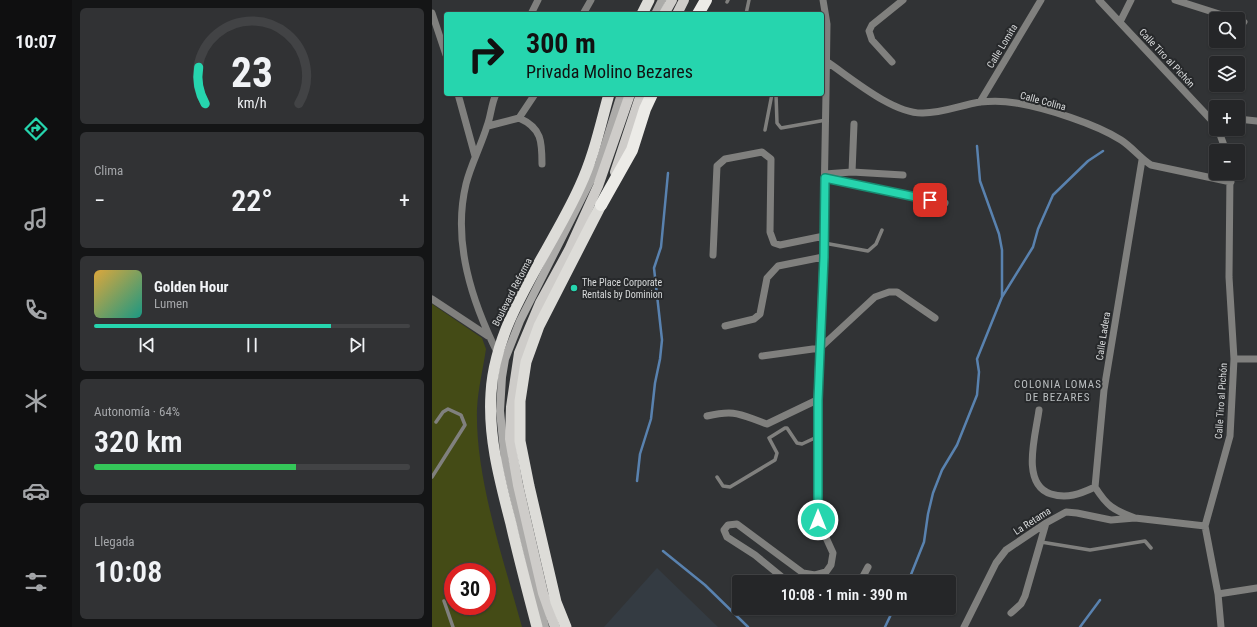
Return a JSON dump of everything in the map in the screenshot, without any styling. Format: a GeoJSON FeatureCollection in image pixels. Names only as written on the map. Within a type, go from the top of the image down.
{"type":"FeatureCollection","features":[{"type":"Feature","properties":{"kind":"highway"},"geometry":{"type":"LineString","coordinates":[[643,12],[650,0]]}},
{"type":"Feature","properties":{"kind":"highway"},"geometry":{"type":"LineString","coordinates":[[699,12],[706,0]]}},
{"type":"Feature","properties":{"kind":"highway","name":"Boulevard Reforma"},"geometry":{"type":"LineString","coordinates":[[537,627],[495,459],[491,392],[498,354],[510,320],[585,176],[593,157],[608,96]]}},
{"type":"Feature","properties":{"kind":"highway"},"geometry":{"type":"LineString","coordinates":[[563,625],[556,602],[520,441],[520,401],[526,362],[539,326],[601,205],[625,164],[651,96]]}},
{"type":"Feature","properties":{"kind":"main road"},"geometry":{"type":"LineString","coordinates":[[656,12],[662,0]]}},
{"type":"Feature","properties":{"kind":"main road"},"geometry":{"type":"LineString","coordinates":[[665,12],[672,0]]}},
{"type":"Feature","properties":{"kind":"main road"},"geometry":{"type":"LineString","coordinates":[[678,12],[684,0]]}},
{"type":"Feature","properties":{"kind":"main road"},"geometry":{"type":"LineString","coordinates":[[545,627],[505,461],[500,410],[502,377],[505,359],[514,334],[599,164],[620,96]]}},
{"type":"Feature","properties":{"kind":"main road"},"geometry":{"type":"LineString","coordinates":[[563,625],[543,593],[518,485],[510,439],[511,407],[519,353],[540,302],[569,250],[598,186],[629,96]]}},
{"type":"Feature","properties":{"kind":"main road"},"geometry":{"type":"LineString","coordinates":[[601,205],[622,154],[640,96]]}},
{"type":"Feature","properties":{"kind":"street"},"geometry":{"type":"LineString","coordinates":[[532,12],[538,0]]}},
{"type":"Feature","properties":{"kind":"street"},"geometry":{"type":"LineString","coordinates":[[584,12],[591,0]]}},
{"type":"Feature","properties":{"kind":"street"},"geometry":{"type":"LineString","coordinates":[[779,575],[755,555],[727,537],[724,530],[728,525],[737,524],[803,573],[815,575],[826,572],[831,565],[833,554],[818,520],[818,400],[824,257],[826,120],[824,93],[827,24],[823,0]]}},
{"type":"Feature","properties":{"kind":"street"},"geometry":{"type":"LineString","coordinates":[[892,62],[872,40],[869,32],[872,24],[903,0]]}},
{"type":"Feature","properties":{"kind":"street","name":"Calle Lomita"},"geometry":{"type":"LineString","coordinates":[[980,102],[1041,0]]}},
{"type":"Feature","properties":{"kind":"street","name":"Calle Tiro al Pichón"},"geometry":{"type":"LineString","coordinates":[[1099,0],[1209,117]]}},
{"type":"Feature","properties":{"kind":"street"},"geometry":{"type":"LineString","coordinates":[[1120,22],[1131,0]]}},
{"type":"Feature","properties":{"kind":"street"},"geometry":{"type":"LineString","coordinates":[[1175,0],[1213,12]]}},
{"type":"Feature","properties":{"kind":"street"},"geometry":{"type":"LineString","coordinates":[[432,13],[444,49]]}},
{"type":"Feature","properties":{"kind":"street","name":"Calle Colina"},"geometry":{"type":"LineString","coordinates":[[826,61],[894,107],[922,113],[943,111],[980,102],[1014,103],[1030,106],[1098,127],[1122,141],[1142,160],[1151,165],[1231,182]]}},
{"type":"Feature","properties":{"kind":"street"},"geometry":{"type":"LineString","coordinates":[[459,96],[475,156]]}},
{"type":"Feature","properties":{"kind":"street"},"geometry":{"type":"LineString","coordinates":[[496,96],[488,126],[475,156],[466,184],[460,219],[462,243],[467,270],[488,336],[498,354]]}},
{"type":"Feature","properties":{"kind":"street"},"geometry":{"type":"LineString","coordinates":[[519,118],[534,96]]}},
{"type":"Feature","properties":{"kind":"street"},"geometry":{"type":"LineString","coordinates":[[488,126],[519,118],[530,123],[536,130],[542,144],[542,164]]}},
{"type":"Feature","properties":{"kind":"street"},"geometry":{"type":"LineString","coordinates":[[1245,121],[1257,122]]}},
{"type":"Feature","properties":{"kind":"street"},"geometry":{"type":"LineString","coordinates":[[852,172],[854,124]]}},
{"type":"Feature","properties":{"kind":"street"},"geometry":{"type":"LineString","coordinates":[[713,255],[717,166],[725,159],[762,152],[771,159],[770,232],[774,243],[780,245],[824,240]]}},
{"type":"Feature","properties":{"kind":"street","name":"Calle Ladera"},"geometry":{"type":"LineString","coordinates":[[1095,487],[1104,390],[1142,160]]}},
{"type":"Feature","properties":{"kind":"street"},"geometry":{"type":"LineString","coordinates":[[825,176],[852,172],[903,175]]}},
{"type":"Feature","properties":{"kind":"street"},"geometry":{"type":"LineString","coordinates":[[825,176],[945,203]]}},
{"type":"Feature","properties":{"kind":"street","name":"Calle Tiro al Pichón"},"geometry":{"type":"LineString","coordinates":[[1221,627],[1218,594],[1204,526],[1230,436],[1234,359],[1229,277],[1231,182]]}},
{"type":"Feature","properties":{"kind":"street"},"geometry":{"type":"LineString","coordinates":[[725,326],[754,319],[760,314],[767,278],[778,266],[824,257]]}},
{"type":"Feature","properties":{"kind":"street"},"geometry":{"type":"LineString","coordinates":[[762,356],[820,348],[876,297],[888,292],[897,292],[935,318]]}},
{"type":"Feature","properties":{"kind":"street"},"geometry":{"type":"LineString","coordinates":[[432,299],[488,336]]}},
{"type":"Feature","properties":{"kind":"street"},"geometry":{"type":"LineString","coordinates":[[1234,359],[1257,359]]}},
{"type":"Feature","properties":{"kind":"street"},"geometry":{"type":"LineString","coordinates":[[707,416],[738,412],[767,424],[818,400]]}},
{"type":"Feature","properties":{"kind":"street"},"geometry":{"type":"LineString","coordinates":[[1039,410],[1032,466],[1033,478],[1038,488],[1062,497],[1077,495],[1095,487],[1106,504],[1114,511],[1135,518]]}},
{"type":"Feature","properties":{"kind":"street","name":"La Retama"},"geometry":{"type":"LineString","coordinates":[[964,627],[996,563],[1006,550],[1046,523],[1066,512],[1111,520],[1135,518],[1204,526]]}},
{"type":"Feature","properties":{"kind":"street"},"geometry":{"type":"LineString","coordinates":[[1011,613],[1021,604],[1025,596],[1046,523]]}},
{"type":"Feature","properties":{"kind":"street"},"geometry":{"type":"LineString","coordinates":[[864,575],[868,567]]}},
{"type":"Feature","properties":{"kind":"street"},"geometry":{"type":"LineString","coordinates":[[1218,594],[1257,588]]}},
{"type":"Feature","properties":{"kind":"lane"},"geometry":{"type":"LineString","coordinates":[[746,12],[749,0]]}},
{"type":"Feature","properties":{"kind":"lane"},"geometry":{"type":"LineString","coordinates":[[765,130],[772,96]]}},
{"type":"Feature","properties":{"kind":"lane"},"geometry":{"type":"LineString","coordinates":[[776,96],[777,122],[781,128],[826,120]]}},
{"type":"Feature","properties":{"kind":"lane"},"geometry":{"type":"LineString","coordinates":[[824,240],[868,250],[876,244],[882,230]]}},
{"type":"Feature","properties":{"kind":"lane"},"geometry":{"type":"LineString","coordinates":[[432,477],[465,425],[461,415],[448,409],[443,412],[436,422]]}},
{"type":"Feature","properties":{"kind":"lane"},"geometry":{"type":"LineString","coordinates":[[717,477],[723,486],[730,487],[775,460],[777,453],[769,438],[785,428],[787,428],[797,443],[802,444],[818,436]]}},
{"type":"Feature","properties":{"kind":"lane"},"geometry":{"type":"LineString","coordinates":[[1040,542],[1090,550],[1146,541],[1151,548]]}},
{"type":"Feature","properties":{"kind":"lane"},"geometry":{"type":"LineString","coordinates":[[448,615],[452,627]]}},
{"type":"Feature","properties":{"kind":"shaded area"},"geometry":{"type":"Polygon","coordinates":[[[657,568],[718,627],[604,627],[657,568]]]}},
{"type":"Feature","properties":{"kind":"green space"},"geometry":{"type":"Polygon","coordinates":[[[432,304],[482,338],[486,349],[479,386],[477,409],[481,463],[499,547],[522,627],[432,627],[432,304]]]}},
{"type":"Feature","properties":{"kind":"waterway"},"geometry":{"type":"LineString","coordinates":[[977,146],[980,181],[999,234],[1002,250],[1002,297]]}},
{"type":"Feature","properties":{"kind":"waterway"},"geometry":{"type":"LineString","coordinates":[[911,575],[924,542],[933,493],[942,470],[957,445],[977,395],[979,372],[977,359],[1002,297],[1033,247],[1038,229],[1053,195],[1088,161],[1103,151]]}},
{"type":"Feature","properties":{"kind":"waterway"},"geometry":{"type":"LineString","coordinates":[[637,481],[640,454],[651,419],[662,340],[654,268],[661,247],[668,173]]}},
{"type":"Feature","properties":{"kind":"waterway"},"geometry":{"type":"LineString","coordinates":[[663,551],[705,585],[748,627]]}},
{"type":"Feature","properties":{"kind":"waterway"},"geometry":{"type":"LineString","coordinates":[[1080,627],[1100,600]]}},
{"type":"Feature","properties":{"kind":"waterway"},"geometry":{"type":"LineString","coordinates":[[885,627],[891,615]]}},
{"type":"Feature","properties":{"kind":"place","name":"The Place Corporate Rentals by Dominion"},"geometry":{"type":"Point","coordinates":[574,288]}},
{"type":"Feature","properties":{"kind":"district","name":"COLONIA LOMAS DE BEZARES"},"geometry":{"type":"Point","coordinates":[1058,390]}},
{"type":"Feature","properties":{"kind":"route"},"geometry":{"type":"LineString","coordinates":[[818,520],[818,400],[824,257],[825,178],[930,200]]}}]}
